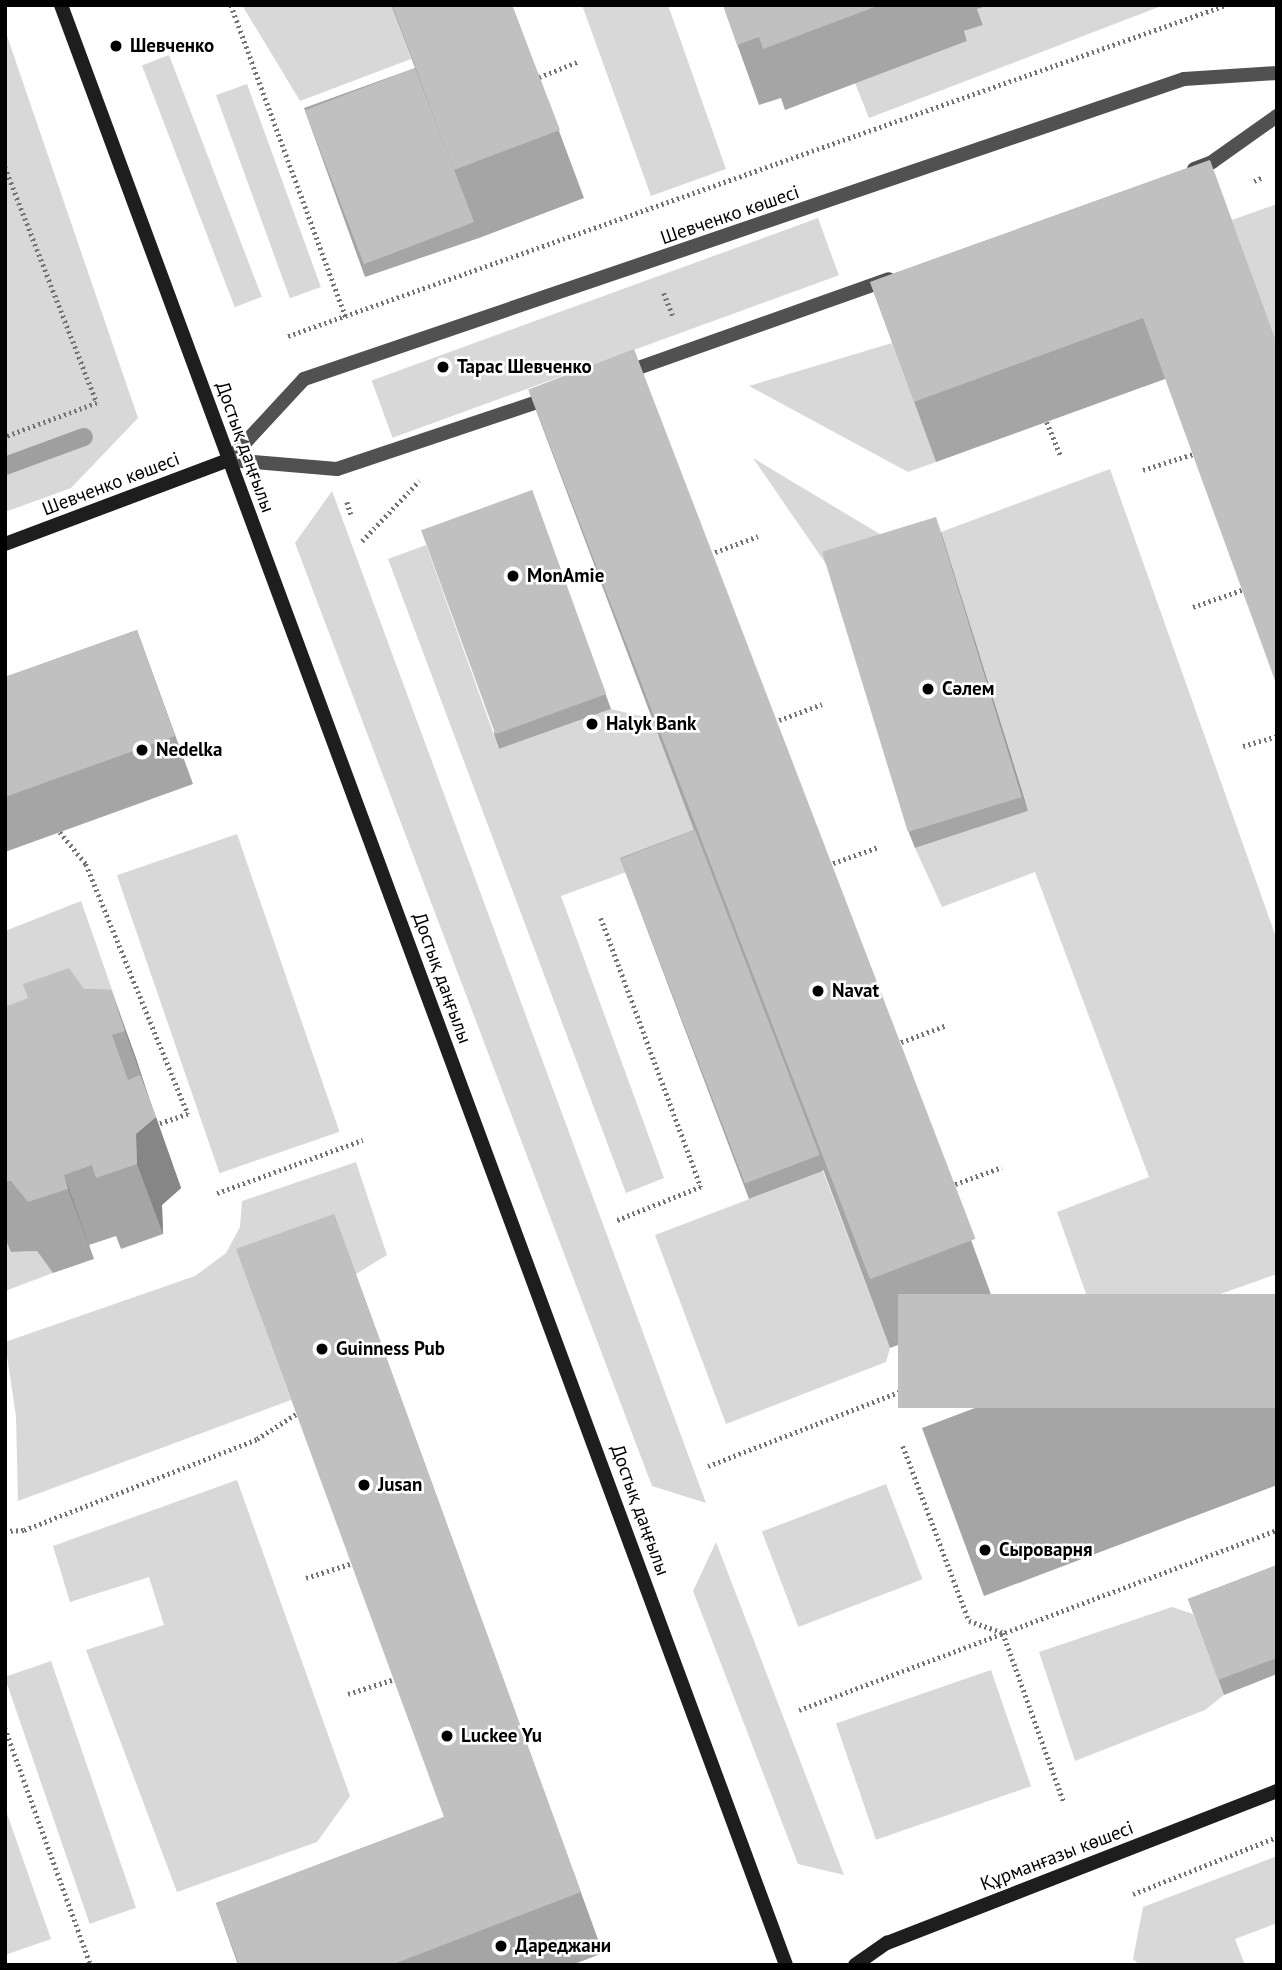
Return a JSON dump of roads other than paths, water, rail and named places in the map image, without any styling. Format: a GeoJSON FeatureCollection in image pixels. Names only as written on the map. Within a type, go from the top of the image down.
{"type":"FeatureCollection","features":[{"type":"Feature","properties":{"kind":"main road","name":"Достық даңғылы"},"geometry":{"type":"LineString","coordinates":[[61,5],[786,1965]]}},
{"type":"Feature","properties":{"kind":"main road","name":"Шевченко көшесі"},"geometry":{"type":"LineString","coordinates":[[5,544],[229,460]]}},
{"type":"Feature","properties":{"kind":"main road","name":"Құрманғазы көшесі"},"geometry":{"type":"LineString","coordinates":[[855,1965],[887,1943],[1277,1791]]}},
{"type":"Feature","properties":{"kind":"street","name":"Шевченко көшесі"},"geometry":{"type":"LineString","coordinates":[[229,460],[304,379],[1184,79],[1277,73]]}},
{"type":"Feature","properties":{"kind":"street"},"geometry":{"type":"LineString","coordinates":[[1172,176],[1212,162],[1277,116]]}},
{"type":"Feature","properties":{"kind":"street"},"geometry":{"type":"LineString","coordinates":[[609,378],[910,271]]}},
{"type":"Feature","properties":{"kind":"street","name":"Шевченко көшесі"},"geometry":{"type":"LineString","coordinates":[[229,460],[337,469],[570,391]]}},
{"type":"Feature","properties":{"kind":"waterway"},"geometry":{"type":"LineString","coordinates":[[5,466],[84,437]]}},
{"type":"Feature","properties":{"kind":"place","name":"Шевченко"},"geometry":{"type":"Point","coordinates":[116,46]}},
{"type":"Feature","properties":{"kind":"place","name":"Тарас Шевченко"},"geometry":{"type":"Point","coordinates":[443,367]}},
{"type":"Feature","properties":{"kind":"place","name":"MonAmie"},"geometry":{"type":"Point","coordinates":[513,576]}},
{"type":"Feature","properties":{"kind":"place","name":"Сәлем"},"geometry":{"type":"Point","coordinates":[928,689]}},
{"type":"Feature","properties":{"kind":"place","name":"Halyk Bank"},"geometry":{"type":"Point","coordinates":[592,724]}},
{"type":"Feature","properties":{"kind":"place","name":"Nedelka"},"geometry":{"type":"Point","coordinates":[142,750]}},
{"type":"Feature","properties":{"kind":"place","name":"Navat"},"geometry":{"type":"Point","coordinates":[818,991]}},
{"type":"Feature","properties":{"kind":"place","name":"Guinness Pub"},"geometry":{"type":"Point","coordinates":[322,1349]}},
{"type":"Feature","properties":{"kind":"place","name":"Jusan"},"geometry":{"type":"Point","coordinates":[364,1485]}},
{"type":"Feature","properties":{"kind":"place","name":"Сыроварня"},"geometry":{"type":"Point","coordinates":[985,1550]}},
{"type":"Feature","properties":{"kind":"place","name":"Luckee Yu"},"geometry":{"type":"Point","coordinates":[447,1736]}},
{"type":"Feature","properties":{"kind":"place","name":"Дареджани"},"geometry":{"type":"Point","coordinates":[501,1946]}}]}
